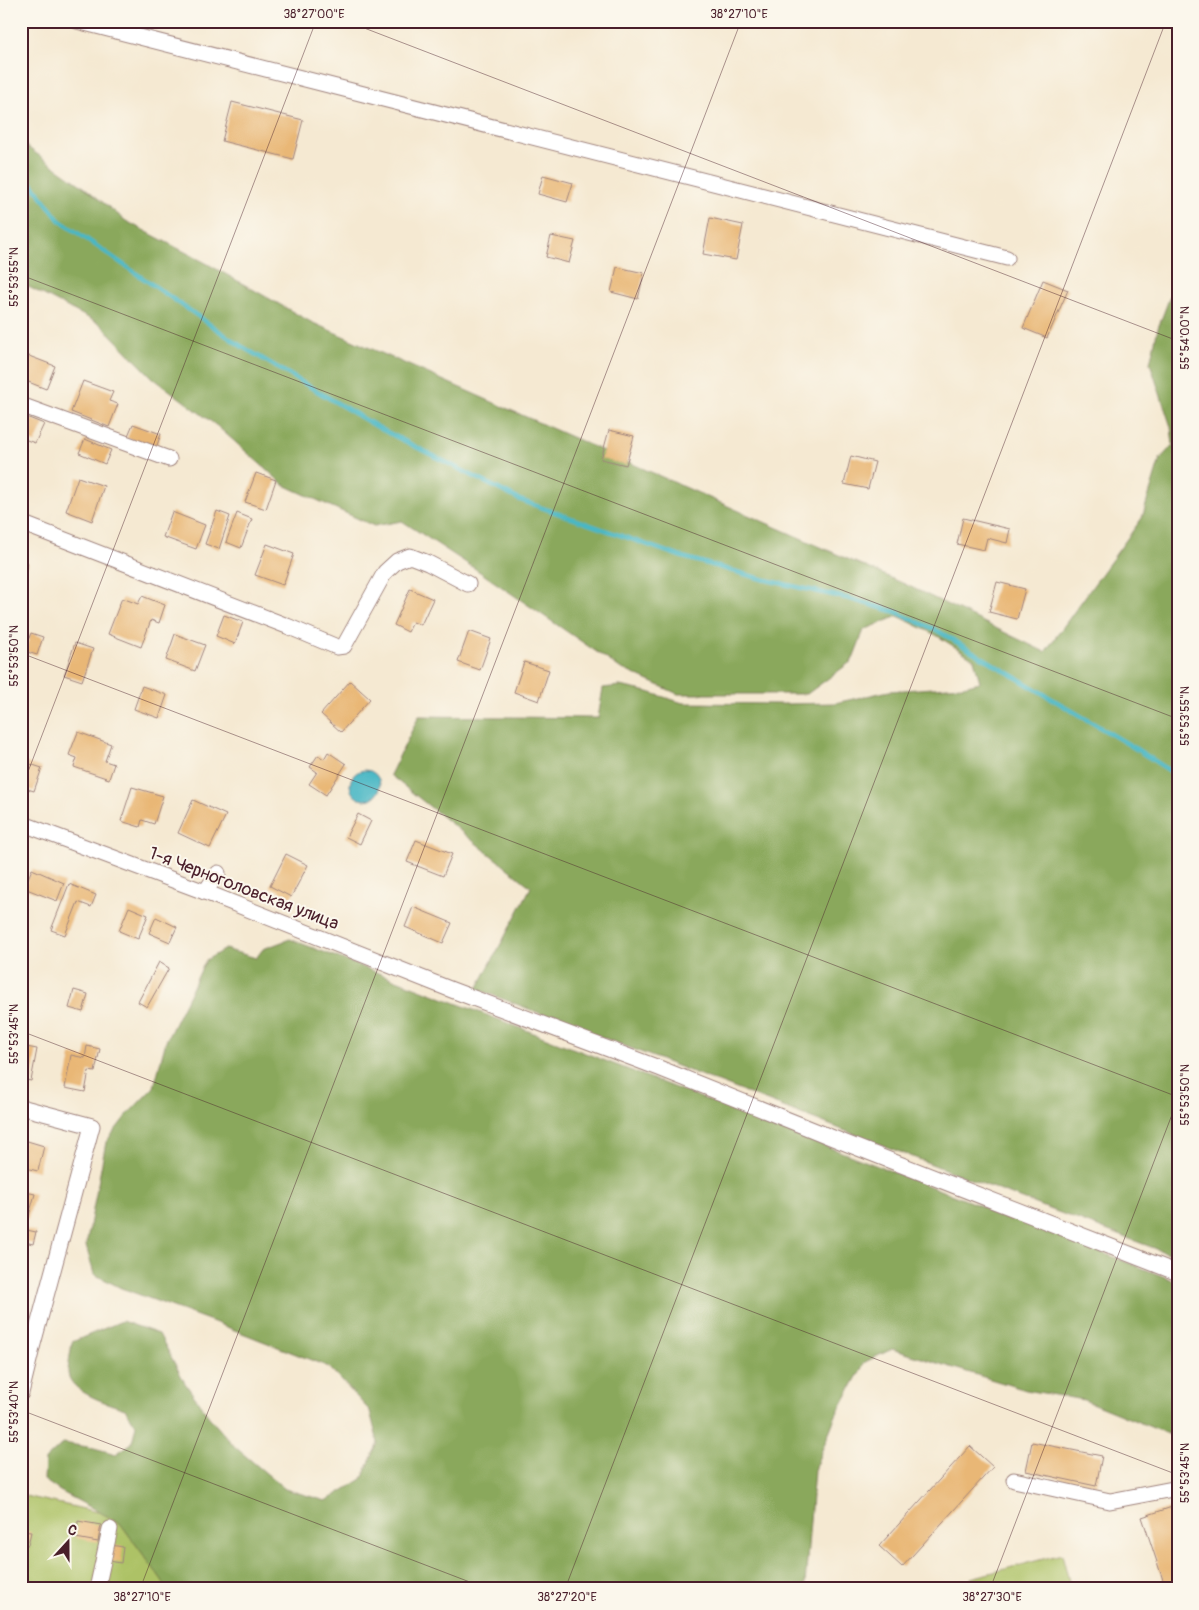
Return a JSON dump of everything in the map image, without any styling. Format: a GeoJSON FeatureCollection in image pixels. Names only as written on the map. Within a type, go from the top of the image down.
{"type":"FeatureCollection","features":[{"type":"Feature","properties":{"kind":"street"},"geometry":{"type":"LineString","coordinates":[[77,21],[1007,258]]}},
{"type":"Feature","properties":{"kind":"street"},"geometry":{"type":"LineString","coordinates":[[21,405],[169,459]]}},
{"type":"Feature","properties":{"kind":"street"},"geometry":{"type":"LineString","coordinates":[[21,523],[278,622],[337,647],[344,646],[385,572],[397,561],[410,556],[428,563],[468,584]]}},
{"type":"Feature","properties":{"kind":"street","name":"1-я Черноголовская улица"},"geometry":{"type":"LineString","coordinates":[[21,823],[205,892],[452,990],[659,1068],[1178,1273]]}},
{"type":"Feature","properties":{"kind":"street"},"geometry":{"type":"LineString","coordinates":[[205,892],[218,872]]}},
{"type":"Feature","properties":{"kind":"street"},"geometry":{"type":"LineString","coordinates":[[21,1107],[92,1126],[21,1392]]}},
{"type":"Feature","properties":{"kind":"street"},"geometry":{"type":"LineString","coordinates":[[1014,1480],[1110,1501],[1178,1488]]}},
{"type":"Feature","properties":{"kind":"street"},"geometry":{"type":"LineString","coordinates":[[97,1589],[110,1529]]}},
{"type":"Feature","properties":{"kind":"green space"},"geometry":{"type":"Polygon","coordinates":[[[21,137],[27,147],[84,187],[126,221],[311,322],[909,586],[1045,652],[1142,518],[1160,459],[1173,445],[1171,427],[1150,363],[1158,328],[1178,275],[1178,1257],[477,989],[531,887],[390,775],[419,716],[598,718],[603,688],[620,686],[648,692],[683,703],[835,703],[889,691],[963,686],[980,682],[974,659],[936,635],[898,616],[864,630],[852,661],[807,694],[678,694],[620,668],[402,521],[374,526],[284,485],[217,426],[153,378],[100,324],[21,283],[21,137]]]}},
{"type":"Feature","properties":{"kind":"green space"},"geometry":{"type":"Polygon","coordinates":[[[290,939],[1178,1282],[1178,1438],[1084,1400],[1026,1390],[892,1349],[865,1362],[836,1415],[814,1470],[806,1589],[166,1589],[162,1580],[120,1523],[60,1491],[44,1480],[45,1460],[63,1443],[116,1454],[132,1443],[136,1425],[125,1409],[92,1397],[83,1392],[70,1380],[68,1369],[72,1342],[122,1321],[159,1334],[185,1383],[209,1417],[235,1447],[285,1489],[326,1501],[362,1479],[378,1443],[370,1411],[329,1367],[121,1288],[94,1274],[86,1246],[106,1142],[126,1116],[154,1087],[166,1041],[206,960],[225,949],[256,958],[263,949],[290,939]]]}},
{"type":"Feature","properties":{"kind":"green space"},"geometry":{"type":"Polygon","coordinates":[[[21,1495],[129,1519],[186,1589],[21,1589],[21,1495]]]}},
{"type":"Feature","properties":{"kind":"green space"},"geometry":{"type":"Polygon","coordinates":[[[1062,1554],[1071,1589],[975,1589],[971,1578],[1062,1554]]]}},
{"type":"Feature","properties":{"kind":"water"},"geometry":{"type":"Polygon","coordinates":[[[365,770],[376,774],[380,785],[376,796],[365,800],[354,796],[350,785],[354,774],[365,770]]]}},
{"type":"Feature","properties":{"kind":"building"},"geometry":{"type":"Polygon","coordinates":[[[232,102],[303,120],[293,159],[222,141],[232,102]]]}},
{"type":"Feature","properties":{"kind":"building"},"geometry":{"type":"Polygon","coordinates":[[[543,175],[573,183],[567,202],[538,194],[543,175]]]}},
{"type":"Feature","properties":{"kind":"building"},"geometry":{"type":"Polygon","coordinates":[[[710,218],[743,225],[736,260],[703,254],[710,218]]]}},
{"type":"Feature","properties":{"kind":"building"},"geometry":{"type":"Polygon","coordinates":[[[551,236],[575,241],[569,263],[546,257],[551,236]]]}},
{"type":"Feature","properties":{"kind":"building"},"geometry":{"type":"Polygon","coordinates":[[[617,267],[644,273],[638,299],[611,292],[617,267]]]}},
{"type":"Feature","properties":{"kind":"building"},"geometry":{"type":"Polygon","coordinates":[[[1043,280],[1068,290],[1047,338],[1023,328],[1043,280]]]}},
{"type":"Feature","properties":{"kind":"building"},"geometry":{"type":"Polygon","coordinates":[[[29,356],[55,366],[46,389],[21,379],[21,373],[29,356]]]}},
{"type":"Feature","properties":{"kind":"building"},"geometry":{"type":"Polygon","coordinates":[[[83,381],[113,392],[109,401],[118,404],[109,427],[71,412],[83,381]]]}},
{"type":"Feature","properties":{"kind":"building"},"geometry":{"type":"Polygon","coordinates":[[[21,415],[44,424],[35,443],[21,438],[21,415]]]}},
{"type":"Feature","properties":{"kind":"building"},"geometry":{"type":"Polygon","coordinates":[[[133,424],[161,434],[156,448],[127,438],[133,424]]]}},
{"type":"Feature","properties":{"kind":"building"},"geometry":{"type":"Polygon","coordinates":[[[609,430],[634,436],[626,465],[601,459],[609,430]]]}},
{"type":"Feature","properties":{"kind":"building"},"geometry":{"type":"Polygon","coordinates":[[[85,439],[111,450],[105,464],[79,453],[85,439]]]}},
{"type":"Feature","properties":{"kind":"building"},"geometry":{"type":"Polygon","coordinates":[[[851,456],[875,462],[868,489],[844,484],[851,456]]]}},
{"type":"Feature","properties":{"kind":"building"},"geometry":{"type":"Polygon","coordinates":[[[256,473],[276,480],[266,509],[245,502],[256,473]]]}},
{"type":"Feature","properties":{"kind":"building"},"geometry":{"type":"Polygon","coordinates":[[[78,477],[104,486],[92,521],[66,511],[78,477]]]}},
{"type":"Feature","properties":{"kind":"building"},"geometry":{"type":"Polygon","coordinates":[[[217,511],[230,516],[219,549],[205,544],[217,511]]]}},
{"type":"Feature","properties":{"kind":"building"},"geometry":{"type":"Polygon","coordinates":[[[172,512],[205,525],[196,549],[163,537],[172,512]]]}},
{"type":"Feature","properties":{"kind":"building"},"geometry":{"type":"Polygon","coordinates":[[[237,513],[252,519],[241,548],[226,542],[237,513]]]}},
{"type":"Feature","properties":{"kind":"building"},"geometry":{"type":"Polygon","coordinates":[[[963,518],[1010,529],[1007,543],[987,538],[984,550],[957,544],[963,518]]]}},
{"type":"Feature","properties":{"kind":"building"},"geometry":{"type":"Polygon","coordinates":[[[267,544],[294,554],[283,585],[255,575],[267,544]]]}},
{"type":"Feature","properties":{"kind":"building"},"geometry":{"type":"Polygon","coordinates":[[[21,560],[28,563],[21,581],[21,560]]]}},
{"type":"Feature","properties":{"kind":"building"},"geometry":{"type":"Polygon","coordinates":[[[997,582],[1025,589],[1017,619],[989,612],[997,582]]]}},
{"type":"Feature","properties":{"kind":"building"},"geometry":{"type":"Polygon","coordinates":[[[410,589],[433,599],[421,625],[413,622],[408,632],[394,625],[410,589]]]}},
{"type":"Feature","properties":{"kind":"building"},"geometry":{"type":"Polygon","coordinates":[[[142,596],[165,605],[159,623],[151,620],[141,647],[108,634],[122,598],[138,604],[142,596]]]}},
{"type":"Feature","properties":{"kind":"building"},"geometry":{"type":"Polygon","coordinates":[[[224,615],[243,622],[235,644],[216,636],[224,615]]]}},
{"type":"Feature","properties":{"kind":"building"},"geometry":{"type":"Polygon","coordinates":[[[469,631],[491,639],[480,670],[458,662],[469,631]]]}},
{"type":"Feature","properties":{"kind":"building"},"geometry":{"type":"Polygon","coordinates":[[[31,633],[43,637],[37,655],[24,651],[31,633]]]}},
{"type":"Feature","properties":{"kind":"building"},"geometry":{"type":"Polygon","coordinates":[[[175,634],[205,645],[195,671],[166,660],[175,634]]]}},
{"type":"Feature","properties":{"kind":"building"},"geometry":{"type":"Polygon","coordinates":[[[75,643],[93,649],[82,681],[64,675],[75,643]]]}},
{"type":"Feature","properties":{"kind":"building"},"geometry":{"type":"Polygon","coordinates":[[[524,662],[549,670],[539,701],[514,692],[524,662]]]}},
{"type":"Feature","properties":{"kind":"building"},"geometry":{"type":"Polygon","coordinates":[[[350,681],[370,699],[341,732],[321,714],[350,681]]]}},
{"type":"Feature","properties":{"kind":"building"},"geometry":{"type":"Polygon","coordinates":[[[142,686],[167,695],[159,718],[134,709],[142,686]]]}},
{"type":"Feature","properties":{"kind":"building"},"geometry":{"type":"Polygon","coordinates":[[[78,732],[111,744],[105,761],[114,764],[109,779],[74,767],[77,758],[69,755],[78,732]]]}},
{"type":"Feature","properties":{"kind":"building"},"geometry":{"type":"Polygon","coordinates":[[[328,752],[346,764],[326,795],[309,784],[317,772],[310,767],[318,755],[324,759],[328,752]]]}},
{"type":"Feature","properties":{"kind":"building"},"geometry":{"type":"Polygon","coordinates":[[[21,761],[42,768],[34,791],[21,787],[21,761]]]}},
{"type":"Feature","properties":{"kind":"building"},"geometry":{"type":"Polygon","coordinates":[[[132,787],[163,796],[154,824],[142,820],[140,827],[121,821],[132,787]]]}},
{"type":"Feature","properties":{"kind":"building"},"geometry":{"type":"Polygon","coordinates":[[[193,800],[226,815],[210,848],[178,833],[193,800]]]}},
{"type":"Feature","properties":{"kind":"building"},"geometry":{"type":"Polygon","coordinates":[[[358,814],[371,821],[360,844],[346,837],[358,814]]]}},
{"type":"Feature","properties":{"kind":"building"},"geometry":{"type":"Polygon","coordinates":[[[416,840],[452,854],[443,876],[407,862],[416,840]]]}},
{"type":"Feature","properties":{"kind":"building"},"geometry":{"type":"Polygon","coordinates":[[[286,854],[308,865],[291,897],[270,886],[286,854]]]}},
{"type":"Feature","properties":{"kind":"building"},"geometry":{"type":"Polygon","coordinates":[[[32,869],[64,883],[57,901],[24,888],[32,869]]]}},
{"type":"Feature","properties":{"kind":"building"},"geometry":{"type":"Polygon","coordinates":[[[69,884],[96,895],[91,907],[78,902],[65,935],[51,930],[69,884]]]}},
{"type":"Feature","properties":{"kind":"building"},"geometry":{"type":"Polygon","coordinates":[[[129,907],[148,915],[138,939],[119,931],[129,907]]]}},
{"type":"Feature","properties":{"kind":"building"},"geometry":{"type":"Polygon","coordinates":[[[413,907],[452,923],[443,943],[405,927],[413,907]]]}},
{"type":"Feature","properties":{"kind":"building"},"geometry":{"type":"Polygon","coordinates":[[[156,917],[177,927],[170,942],[149,933],[156,917]]]}},
{"type":"Feature","properties":{"kind":"building"},"geometry":{"type":"Polygon","coordinates":[[[159,962],[169,968],[147,1007],[138,1002],[159,962]]]}},
{"type":"Feature","properties":{"kind":"building"},"geometry":{"type":"Polygon","coordinates":[[[74,990],[88,994],[83,1012],[69,1008],[74,990]]]}},
{"type":"Feature","properties":{"kind":"building"},"geometry":{"type":"Polygon","coordinates":[[[21,1046],[37,1049],[31,1081],[21,1079],[21,1046]]]}},
{"type":"Feature","properties":{"kind":"building"},"geometry":{"type":"Polygon","coordinates":[[[87,1046],[100,1049],[95,1072],[89,1071],[85,1092],[65,1088],[71,1055],[85,1058],[87,1046]]]}},
{"type":"Feature","properties":{"kind":"building"},"geometry":{"type":"Polygon","coordinates":[[[24,1140],[44,1146],[38,1171],[21,1167],[21,1153],[24,1140]]]}},
{"type":"Feature","properties":{"kind":"building"},"geometry":{"type":"Polygon","coordinates":[[[21,1191],[35,1194],[28,1219],[21,1218],[21,1191]]]}},
{"type":"Feature","properties":{"kind":"building"},"geometry":{"type":"Polygon","coordinates":[[[22,1229],[36,1232],[33,1244],[21,1241],[22,1229]]]}},
{"type":"Feature","properties":{"kind":"building"},"geometry":{"type":"Polygon","coordinates":[[[1032,1442],[1102,1456],[1096,1486],[1026,1471],[1032,1442]]]}},
{"type":"Feature","properties":{"kind":"building"},"geometry":{"type":"Polygon","coordinates":[[[970,1446],[993,1467],[902,1567],[879,1546],[970,1446]]]}},
{"type":"Feature","properties":{"kind":"building"},"geometry":{"type":"Polygon","coordinates":[[[1178,1505],[1178,1589],[1166,1589],[1142,1517],[1178,1505]]]}},
{"type":"Feature","properties":{"kind":"building"},"geometry":{"type":"Polygon","coordinates":[[[78,1521],[101,1525],[98,1542],[76,1538],[78,1521]]]}},
{"type":"Feature","properties":{"kind":"building"},"geometry":{"type":"Polygon","coordinates":[[[21,1531],[31,1532],[28,1545],[21,1544],[21,1531]]]}},
{"type":"Feature","properties":{"kind":"building"},"geometry":{"type":"Polygon","coordinates":[[[111,1545],[123,1547],[121,1563],[109,1561],[111,1545]]]}},
{"type":"Feature","properties":{"kind":"waterway"},"geometry":{"type":"LineString","coordinates":[[21,169],[59,220],[241,346],[381,429],[520,500],[679,556],[762,579],[850,599],[896,612],[938,631],[1133,747],[1178,776]]}}]}
